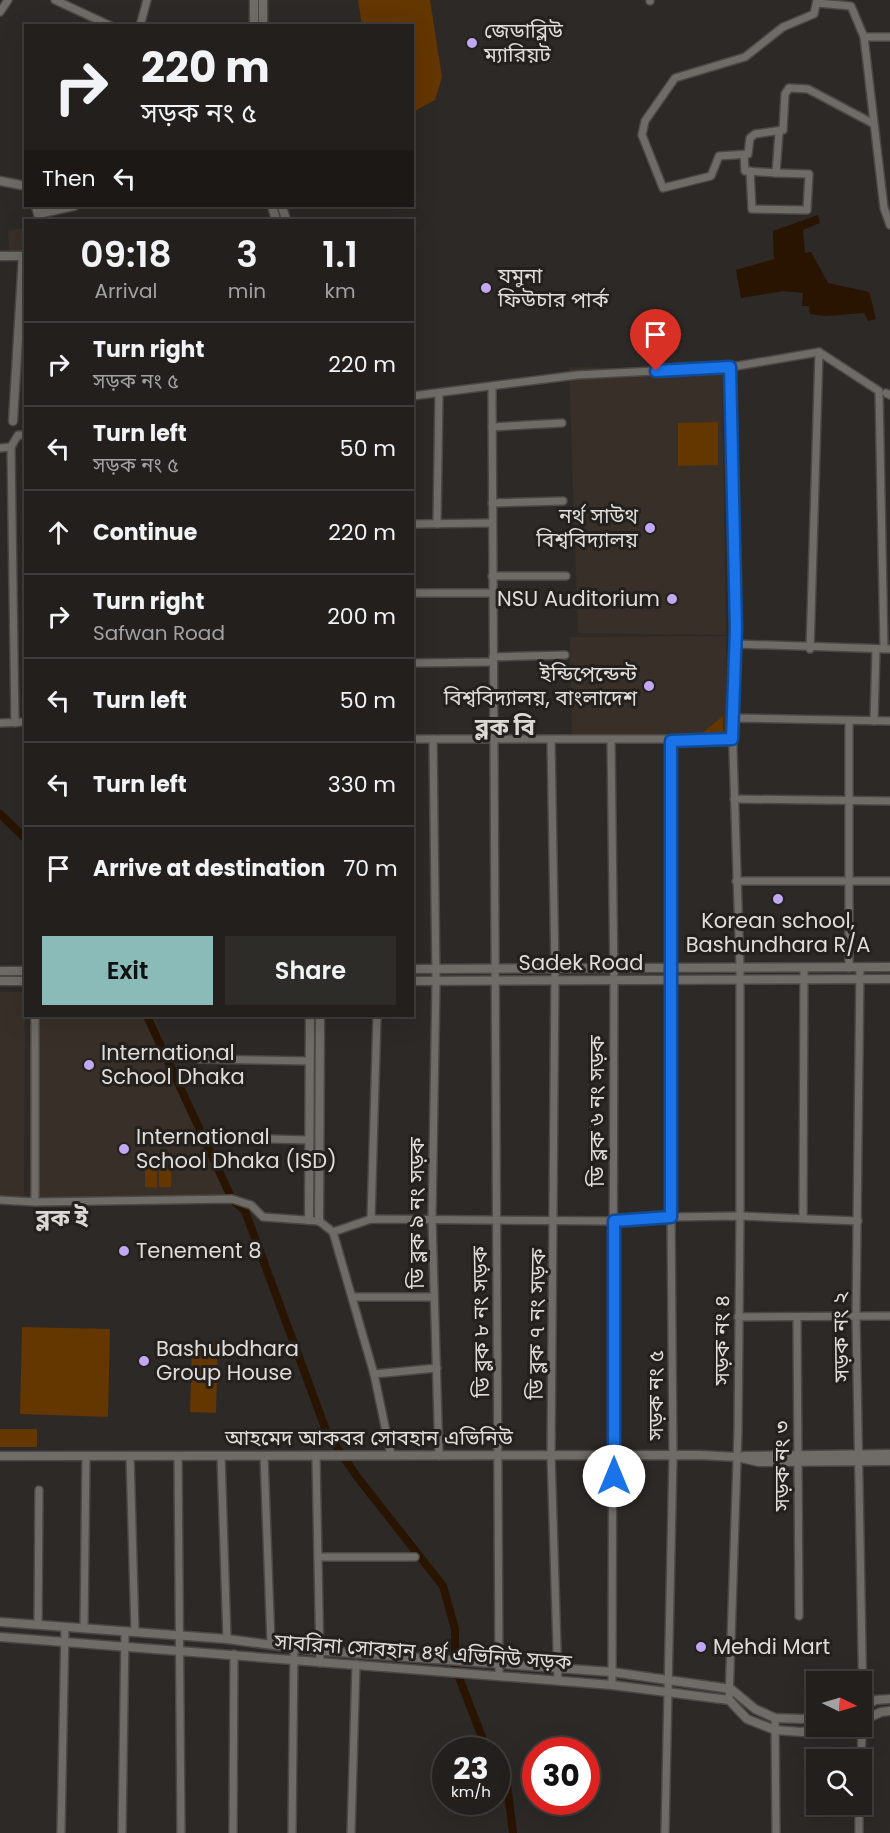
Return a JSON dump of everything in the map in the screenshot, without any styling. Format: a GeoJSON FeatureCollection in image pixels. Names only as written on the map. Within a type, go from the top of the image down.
{"type":"FeatureCollection","features":[{"type":"Feature","properties":{"kind":"street"},"geometry":{"type":"LineString","coordinates":[[0,12],[8,0]]}},
{"type":"Feature","properties":{"kind":"street"},"geometry":{"type":"LineString","coordinates":[[55,0],[107,24]]}},
{"type":"Feature","properties":{"kind":"street"},"geometry":{"type":"LineString","coordinates":[[141,24],[147,0]]}},
{"type":"Feature","properties":{"kind":"street"},"geometry":{"type":"LineString","coordinates":[[254,0],[254,24]]}},
{"type":"Feature","properties":{"kind":"street"},"geometry":{"type":"LineString","coordinates":[[263,0],[263,24]]}},
{"type":"Feature","properties":{"kind":"street"},"geometry":{"type":"LineString","coordinates":[[779,133],[755,134],[750,138],[749,153],[744,155],[719,156],[711,176],[663,188],[642,135],[645,121],[675,78],[745,57],[783,27],[814,15],[817,2],[851,6],[864,38],[871,90],[872,123],[878,140],[884,208],[890,225]]}},
{"type":"Feature","properties":{"kind":"street"},"geometry":{"type":"LineString","coordinates":[[864,38],[890,37]]}},
{"type":"Feature","properties":{"kind":"street"},"geometry":{"type":"LineString","coordinates":[[776,172],[779,133],[784,127],[785,94],[789,88],[808,89],[872,123]]}},
{"type":"Feature","properties":{"kind":"street"},"geometry":{"type":"LineString","coordinates":[[744,155],[745,171],[750,171],[776,172],[809,174],[807,210],[752,209],[750,171]]}},
{"type":"Feature","properties":{"kind":"street"},"geometry":{"type":"LineString","coordinates":[[0,181],[24,186]]}},
{"type":"Feature","properties":{"kind":"street"},"geometry":{"type":"LineString","coordinates":[[36,207],[38,214],[70,207]]}},
{"type":"Feature","properties":{"kind":"street"},"geometry":{"type":"LineString","coordinates":[[0,256],[24,256],[13,421]]}},
{"type":"Feature","properties":{"kind":"street"},"geometry":{"type":"LineString","coordinates":[[810,649],[819,352]]}},
{"type":"Feature","properties":{"kind":"street"},"geometry":{"type":"LineString","coordinates":[[414,396],[577,375],[730,367],[819,352],[885,393],[883,649],[874,721]]}},
{"type":"Feature","properties":{"kind":"street","name":"সড়ক নং ৪"},"geometry":{"type":"LineString","coordinates":[[729,1700],[737,1457],[740,1216],[740,968],[732,739],[735,644],[730,367]]}},
{"type":"Feature","properties":{"kind":"street","name":"ডি ব্লক ৮ নং সড়ক"},"geometry":{"type":"LineString","coordinates":[[492,386],[499,1674]]}},
{"type":"Feature","properties":{"kind":"street"},"geometry":{"type":"LineString","coordinates":[[436,524],[439,393]]}},
{"type":"Feature","properties":{"kind":"street"},"geometry":{"type":"LineString","coordinates":[[492,426],[562,423]]}},
{"type":"Feature","properties":{"kind":"street"},"geometry":{"type":"LineString","coordinates":[[15,723],[11,447],[18,435],[24,435]]}},
{"type":"Feature","properties":{"kind":"street"},"geometry":{"type":"LineString","coordinates":[[0,448],[11,447]]}},
{"type":"Feature","properties":{"kind":"street"},"geometry":{"type":"LineString","coordinates":[[492,503],[563,501]]}},
{"type":"Feature","properties":{"kind":"street"},"geometry":{"type":"LineString","coordinates":[[414,524],[492,523]]}},
{"type":"Feature","properties":{"kind":"street"},"geometry":{"type":"LineString","coordinates":[[492,576],[566,576]]}},
{"type":"Feature","properties":{"kind":"street"},"geometry":{"type":"LineString","coordinates":[[414,593],[492,593]]}},
{"type":"Feature","properties":{"kind":"street"},"geometry":{"type":"LineString","coordinates":[[735,644],[810,649],[883,649]]}},
{"type":"Feature","properties":{"kind":"street"},"geometry":{"type":"LineString","coordinates":[[414,663],[565,655]]}},
{"type":"Feature","properties":{"kind":"street"},"geometry":{"type":"LineString","coordinates":[[732,718],[890,721]]}},
{"type":"Feature","properties":{"kind":"street"},"geometry":{"type":"LineString","coordinates":[[849,721],[849,968]]}},
{"type":"Feature","properties":{"kind":"street"},"geometry":{"type":"LineString","coordinates":[[0,723],[24,722]]}},
{"type":"Feature","properties":{"kind":"street"},"geometry":{"type":"LineString","coordinates":[[414,739],[671,741],[732,739]]}},
{"type":"Feature","properties":{"kind":"street","name":"ডি ব্লক ৯ নং সড়ক"},"geometry":{"type":"LineString","coordinates":[[433,739],[436,981],[432,1218],[439,1456]]}},
{"type":"Feature","properties":{"kind":"street","name":"ডি ব্লক ৭ নং সড়ক"},"geometry":{"type":"LineString","coordinates":[[551,740],[555,969],[555,1219],[551,1455],[558,1680]]}},
{"type":"Feature","properties":{"kind":"street","name":"ডি ব্লক ৬ নং সড়ক"},"geometry":{"type":"LineString","coordinates":[[611,740],[614,969],[612,1685]]}},
{"type":"Feature","properties":{"kind":"street","name":"সড়ক নং ৫"},"geometry":{"type":"LineString","coordinates":[[665,1833],[673,1455],[671,741]]}},
{"type":"Feature","properties":{"kind":"street"},"geometry":{"type":"LineString","coordinates":[[734,799],[890,801]]}},
{"type":"Feature","properties":{"kind":"street"},"geometry":{"type":"LineString","coordinates":[[736,881],[890,881]]}},
{"type":"Feature","properties":{"kind":"street","name":"সড়ক নং ২"},"geometry":{"type":"LineString","coordinates":[[860,967],[856,1317],[862,1671]]}},
{"type":"Feature","properties":{"kind":"street"},"geometry":{"type":"LineString","coordinates":[[414,969],[890,967]]}},
{"type":"Feature","properties":{"kind":"street"},"geometry":{"type":"LineString","coordinates":[[803,1218],[804,968]]}},
{"type":"Feature","properties":{"kind":"street"},"geometry":{"type":"LineString","coordinates":[[0,971],[24,971]]}},
{"type":"Feature","properties":{"kind":"street","name":"Sadek Road"},"geometry":{"type":"LineString","coordinates":[[414,981],[614,982],[890,979]]}},
{"type":"Feature","properties":{"kind":"street"},"geometry":{"type":"LineString","coordinates":[[0,981],[24,981]]}},
{"type":"Feature","properties":{"kind":"street"},"geometry":{"type":"LineString","coordinates":[[35,1017],[35,1202]]}},
{"type":"Feature","properties":{"kind":"street"},"geometry":{"type":"LineString","coordinates":[[309,1220],[310,1017]]}},
{"type":"Feature","properties":{"kind":"street"},"geometry":{"type":"LineString","coordinates":[[319,1221],[320,1017]]}},
{"type":"Feature","properties":{"kind":"street"},"geometry":{"type":"LineString","coordinates":[[371,1219],[377,1017]]}},
{"type":"Feature","properties":{"kind":"street"},"geometry":{"type":"LineString","coordinates":[[199,1059],[310,1061]]}},
{"type":"Feature","properties":{"kind":"street"},"geometry":{"type":"LineString","coordinates":[[239,1138],[309,1140]]}},
{"type":"Feature","properties":{"kind":"street"},"geometry":{"type":"LineString","coordinates":[[0,1200],[35,1202],[232,1199],[251,1205],[263,1217],[319,1221],[333,1232],[374,1374],[391,1455]]}},
{"type":"Feature","properties":{"kind":"street"},"geometry":{"type":"LineString","coordinates":[[333,1232],[371,1219],[496,1218],[614,1221],[740,1216],[858,1221]]}},
{"type":"Feature","properties":{"kind":"street"},"geometry":{"type":"LineString","coordinates":[[352,1297],[434,1297]]}},
{"type":"Feature","properties":{"kind":"street"},"geometry":{"type":"LineString","coordinates":[[738,1317],[890,1316]]}},
{"type":"Feature","properties":{"kind":"street","name":"সড়ক নং ৩"},"geometry":{"type":"LineString","coordinates":[[797,1317],[799,1616]]}},
{"type":"Feature","properties":{"kind":"street"},"geometry":{"type":"LineString","coordinates":[[374,1374],[437,1368]]}},
{"type":"Feature","properties":{"kind":"street","name":"আহমেদ আকবর সোবহান এভিনিউ"},"geometry":{"type":"LineString","coordinates":[[0,1456],[673,1455],[737,1457],[759,1454],[798,1458],[860,1458],[890,1461]]}},
{"type":"Feature","properties":{"kind":"street","name":"আহমেদ আকবর সোবহান এভিনিউ"},"geometry":{"type":"LineString","coordinates":[[860,1458],[890,1454]]}},
{"type":"Feature","properties":{"kind":"street"},"geometry":{"type":"LineString","coordinates":[[84,1628],[86,1456]]}},
{"type":"Feature","properties":{"kind":"street"},"geometry":{"type":"LineString","coordinates":[[130,1456],[135,1632]]}},
{"type":"Feature","properties":{"kind":"street"},"geometry":{"type":"LineString","coordinates":[[178,1456],[181,1833]]}},
{"type":"Feature","properties":{"kind":"street"},"geometry":{"type":"LineString","coordinates":[[221,1456],[226,1639]]}},
{"type":"Feature","properties":{"kind":"street"},"geometry":{"type":"LineString","coordinates":[[264,1456],[271,1643]]}},
{"type":"Feature","properties":{"kind":"street"},"geometry":{"type":"LineString","coordinates":[[316,1457],[320,1663]]}},
{"type":"Feature","properties":{"kind":"street"},"geometry":{"type":"LineString","coordinates":[[38,1625],[39,1490]]}},
{"type":"Feature","properties":{"kind":"street"},"geometry":{"type":"LineString","coordinates":[[318,1557],[415,1557]]}},
{"type":"Feature","properties":{"kind":"street","name":"সাবরিনা সোবহান ৪র্থ এভিনিউ সড়ক"},"geometry":{"type":"LineString","coordinates":[[0,1622],[271,1643],[320,1651],[612,1672],[731,1689]]}},
{"type":"Feature","properties":{"kind":"street"},"geometry":{"type":"LineString","coordinates":[[61,1833],[65,1627]]}},
{"type":"Feature","properties":{"kind":"street"},"geometry":{"type":"LineString","coordinates":[[122,1833],[124,1631]]}},
{"type":"Feature","properties":{"kind":"street","name":"সাবরিনা সোবহান ৪র্থ এভিনিউ সড়ক"},"geometry":{"type":"LineString","coordinates":[[0,1636],[181,1652],[234,1654],[293,1661],[499,1674],[729,1700]]}},
{"type":"Feature","properties":{"kind":"street"},"geometry":{"type":"LineString","coordinates":[[292,1833],[294,1648]]}},
{"type":"Feature","properties":{"kind":"street"},"geometry":{"type":"LineString","coordinates":[[233,1833],[234,1654]]}},
{"type":"Feature","properties":{"kind":"street"},"geometry":{"type":"LineString","coordinates":[[351,1833],[356,1664]]}},
{"type":"Feature","properties":{"kind":"street"},"geometry":{"type":"LineString","coordinates":[[731,1689],[756,1709],[775,1718],[806,1718]]}},
{"type":"Feature","properties":{"kind":"street"},"geometry":{"type":"LineString","coordinates":[[872,1702],[890,1699]]}},
{"type":"Feature","properties":{"kind":"street"},"geometry":{"type":"LineString","coordinates":[[729,1700],[747,1719],[775,1730],[806,1731]]}},
{"type":"Feature","properties":{"kind":"street"},"geometry":{"type":"LineString","coordinates":[[872,1716],[890,1711]]}},
{"type":"Feature","properties":{"kind":"street"},"geometry":{"type":"LineString","coordinates":[[775,1718],[776,1833]]}},
{"type":"Feature","properties":{"kind":"street"},"geometry":{"type":"LineString","coordinates":[[859,1815],[859,1833]]}},
{"type":"Feature","properties":{"kind":"shaded area"},"geometry":{"type":"Polygon","coordinates":[[[358,0],[430,0],[442,77],[435,100],[414,111],[414,24],[362,24],[358,0]]]}},
{"type":"Feature","properties":{"kind":"shaded area"},"geometry":{"type":"Polygon","coordinates":[[[818,215],[820,223],[803,230],[805,253],[811,252],[828,283],[869,292],[876,319],[868,321],[864,313],[826,316],[810,314],[809,306],[802,306],[803,293],[783,291],[741,298],[736,270],[774,259],[773,231],[818,215]]]}},
{"type":"Feature","properties":{"kind":"shaded area"},"geometry":{"type":"Polygon","coordinates":[[[24,228],[24,252],[9,252],[8,230],[24,228]]]}},
{"type":"Feature","properties":{"kind":"shaded area","name":"নর্থ সাউথ বিশ্ববিদ্যালয়"},"geometry":{"type":"Polygon","coordinates":[[[569,367],[722,370],[726,635],[578,633],[569,367]]]}},
{"type":"Feature","properties":{"kind":"shaded area"},"geometry":{"type":"Polygon","coordinates":[[[718,422],[718,465],[678,466],[678,423],[718,422]]]}},
{"type":"Feature","properties":{"kind":"shaded area","name":"ইন্ডিপেন্ডেন্ট বিশ্ববিদ্যালয়, বাংলাদেশ"},"geometry":{"type":"Polygon","coordinates":[[[726,636],[726,736],[572,735],[570,637],[726,636]]]}},
{"type":"Feature","properties":{"kind":"shaded area"},"geometry":{"type":"Polygon","coordinates":[[[723,716],[723,736],[700,735],[723,716]]]}},
{"type":"Feature","properties":{"kind":"shaded area"},"geometry":{"type":"Polygon","coordinates":[[[0,992],[24,992],[24,1196],[0,1196],[0,992]]]}},
{"type":"Feature","properties":{"kind":"shaded area","name":"International School Dhaka (ISD)"},"geometry":{"type":"Polygon","coordinates":[[[37,1017],[154,1017],[185,1099],[237,1199],[233,1203],[35,1202],[37,1017]]]}},
{"type":"Feature","properties":{"kind":"shaded area"},"geometry":{"type":"Polygon","coordinates":[[[159,1161],[171,1161],[171,1187],[159,1187],[159,1161]]]}},
{"type":"Feature","properties":{"kind":"shaded area"},"geometry":{"type":"Polygon","coordinates":[[[145,1162],[157,1162],[157,1188],[145,1187],[145,1162]]]}},
{"type":"Feature","properties":{"kind":"shaded area"},"geometry":{"type":"Polygon","coordinates":[[[22,1327],[110,1329],[108,1417],[20,1414],[22,1327]]]}},
{"type":"Feature","properties":{"kind":"shaded area"},"geometry":{"type":"Polygon","coordinates":[[[192,1342],[218,1342],[216,1413],[190,1412],[192,1342]]]}},
{"type":"Feature","properties":{"kind":"shaded area"},"geometry":{"type":"Polygon","coordinates":[[[0,1429],[37,1429],[37,1447],[0,1447],[0,1429]]]}},
{"type":"Feature","properties":{"kind":"waterway"},"geometry":{"type":"LineString","coordinates":[[0,814],[24,837]]}},
{"type":"Feature","properties":{"kind":"waterway"},"geometry":{"type":"LineString","coordinates":[[147,1017],[232,1199],[245,1211],[327,1433],[358,1478],[443,1586],[455,1629],[455,1667],[482,1737]]}},
{"type":"Feature","properties":{"kind":"waterway"},"geometry":{"type":"LineString","coordinates":[[510,1809],[513,1833]]}},
{"type":"Feature","properties":{"kind":"place","name":"জেডাব্লিউ ম্যারিয়ট"},"geometry":{"type":"Point","coordinates":[472,43]}},
{"type":"Feature","properties":{"kind":"place","name":"যমুনা ফিউচার পার্ক"},"geometry":{"type":"Point","coordinates":[486,288]}},
{"type":"Feature","properties":{"kind":"place","name":"নর্থ সাউথ বিশ্ববিদ্যালয়"},"geometry":{"type":"Point","coordinates":[650,528]}},
{"type":"Feature","properties":{"kind":"place","name":"NSU Auditorium"},"geometry":{"type":"Point","coordinates":[672,599]}},
{"type":"Feature","properties":{"kind":"place","name":"ইন্ডিপেন্ডেন্ট বিশ্ববিদ্যালয়, বাংলাদেশ"},"geometry":{"type":"Point","coordinates":[649,686]}},
{"type":"Feature","properties":{"kind":"place","name":"Korean school, Bashundhara R/A"},"geometry":{"type":"Point","coordinates":[778,899]}},
{"type":"Feature","properties":{"kind":"place","name":"International School Dhaka"},"geometry":{"type":"Point","coordinates":[89,1065]}},
{"type":"Feature","properties":{"kind":"place","name":"International School Dhaka (ISD)"},"geometry":{"type":"Point","coordinates":[124,1149]}},
{"type":"Feature","properties":{"kind":"place","name":"Tenement 8"},"geometry":{"type":"Point","coordinates":[124,1251]}},
{"type":"Feature","properties":{"kind":"place","name":"Bashubdhara Group House"},"geometry":{"type":"Point","coordinates":[144,1361]}},
{"type":"Feature","properties":{"kind":"place","name":"Mehdi Mart"},"geometry":{"type":"Point","coordinates":[701,1647]}},
{"type":"Feature","properties":{"kind":"district","name":"ব্লক বি"},"geometry":{"type":"Point","coordinates":[505,727]}},
{"type":"Feature","properties":{"kind":"district","name":"ব্লক ই"},"geometry":{"type":"Point","coordinates":[62,1218]}},
{"type":"Feature","properties":{"kind":"route"},"geometry":{"type":"LineString","coordinates":[[614,1476],[614,1221],[671,1217],[671,741],[732,739],[736,629],[730,367],[656,371]]}}]}
